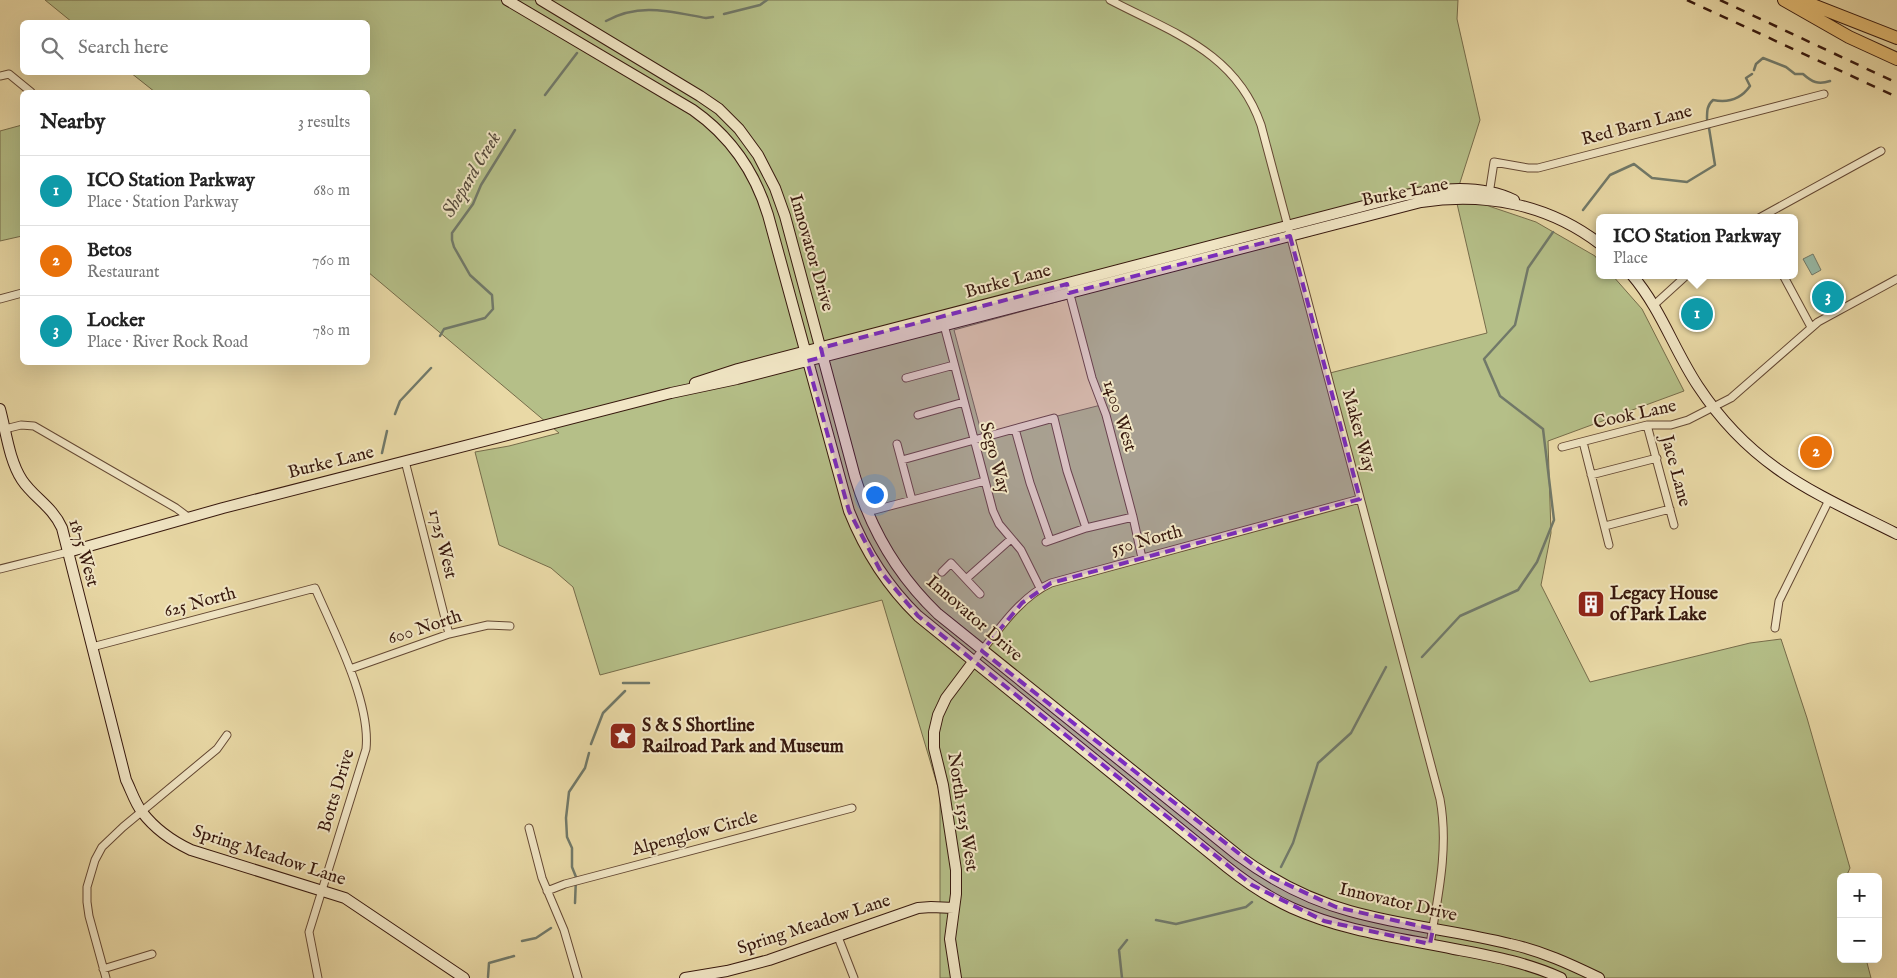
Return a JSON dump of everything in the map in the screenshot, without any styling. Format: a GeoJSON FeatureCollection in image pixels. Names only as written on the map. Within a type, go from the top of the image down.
{"type":"FeatureCollection","features":[{"type":"Feature","properties":{"kind":"highway"},"geometry":{"type":"LineString","coordinates":[[1784,0],[1848,37],[1897,59]]}},
{"type":"Feature","properties":{"kind":"highway"},"geometry":{"type":"LineString","coordinates":[[1800,0],[1897,38]]}},
{"type":"Feature","properties":{"kind":"street","name":"Innovator Drive"},"geometry":{"type":"LineString","coordinates":[[507,0],[693,110],[728,141],[748,169],[764,203],[844,497],[854,524],[871,557],[908,607],[973,662],[1227,867],[1264,893],[1307,914],[1340,925],[1504,959],[1540,969],[1560,978]]}},
{"type":"Feature","properties":{"kind":"street","name":"Innovator Drive"},"geometry":{"type":"LineString","coordinates":[[541,0],[719,109],[743,135],[767,171],[780,202],[855,477],[867,512],[883,546],[907,581],[938,614],[1239,856],[1265,874],[1300,893],[1336,907],[1366,916],[1527,948],[1559,959],[1599,978]]}},
{"type":"Feature","properties":{"kind":"street","name":"Maker Way"},"geometry":{"type":"LineString","coordinates":[[1110,0],[1200,47],[1220,62],[1236,78],[1248,96],[1259,120],[1437,785],[1443,814],[1444,853],[1430,944]]}},
{"type":"Feature","properties":{"kind":"street"},"geometry":{"type":"LineString","coordinates":[[0,76],[9,74],[29,90]]}},
{"type":"Feature","properties":{"kind":"street","name":"Red Barn Lane"},"geometry":{"type":"LineString","coordinates":[[1489,196],[1494,162],[1538,168],[1824,94]]}},
{"type":"Feature","properties":{"kind":"street"},"geometry":{"type":"LineString","coordinates":[[1766,214],[1881,152]]}},
{"type":"Feature","properties":{"kind":"street","name":"Burke Lane"},"geometry":{"type":"LineString","coordinates":[[0,569],[68,552],[188,517],[405,461],[671,393],[721,383],[806,356],[1068,288],[1289,231],[1421,202],[1489,196],[1523,206],[1564,222],[1596,242]]}},
{"type":"Feature","properties":{"kind":"street"},"geometry":{"type":"LineString","coordinates":[[1635,279],[1654,305],[1690,374],[1712,406],[1740,439],[1764,460],[1806,488],[1897,534]]}},
{"type":"Feature","properties":{"kind":"street"},"geometry":{"type":"LineString","coordinates":[[1654,305],[1683,279]]}},
{"type":"Feature","properties":{"kind":"street"},"geometry":{"type":"LineString","coordinates":[[1785,279],[1811,327]]}},
{"type":"Feature","properties":{"kind":"street","name":"Cook Lane"},"geometry":{"type":"LineString","coordinates":[[1562,447],[1648,425],[1676,424],[1731,398],[1811,327],[1897,279]]}},
{"type":"Feature","properties":{"kind":"street","name":"Burke Lane"},"geometry":{"type":"LineString","coordinates":[[822,352],[944,326],[1068,288]]}},
{"type":"Feature","properties":{"kind":"street","name":"1400 West"},"geometry":{"type":"LineString","coordinates":[[1068,288],[1089,369],[1104,408],[1134,517],[1142,558]]}},
{"type":"Feature","properties":{"kind":"street"},"geometry":{"type":"LineString","coordinates":[[0,299],[20,293]]}},
{"type":"Feature","properties":{"kind":"street","name":"Sego Way"},"geometry":{"type":"LineString","coordinates":[[944,326],[993,511],[1011,539],[1021,550],[1040,588]]}},
{"type":"Feature","properties":{"kind":"street"},"geometry":{"type":"LineString","coordinates":[[906,378],[954,365]]}},
{"type":"Feature","properties":{"kind":"street"},"geometry":{"type":"LineString","coordinates":[[918,415],[964,402]]}},
{"type":"Feature","properties":{"kind":"street","name":"1875 West"},"geometry":{"type":"LineString","coordinates":[[0,409],[12,456],[22,480],[56,516],[62,528],[126,780],[142,811]]}},
{"type":"Feature","properties":{"kind":"street"},"geometry":{"type":"LineString","coordinates":[[902,460],[1054,418],[1067,471],[1086,528]]}},
{"type":"Feature","properties":{"kind":"street"},"geometry":{"type":"LineString","coordinates":[[5,429],[21,425],[34,426],[176,508],[188,517]]}},
{"type":"Feature","properties":{"kind":"street","name":"Jace Lane"},"geometry":{"type":"LineString","coordinates":[[1648,425],[1674,525]]}},
{"type":"Feature","properties":{"kind":"street"},"geometry":{"type":"LineString","coordinates":[[1015,428],[1048,541],[1086,528],[1134,517]]}},
{"type":"Feature","properties":{"kind":"street"},"geometry":{"type":"LineString","coordinates":[[1583,442],[1609,544]]}},
{"type":"Feature","properties":{"kind":"street"},"geometry":{"type":"LineString","coordinates":[[897,444],[912,500]]}},
{"type":"Feature","properties":{"kind":"street"},"geometry":{"type":"LineString","coordinates":[[1591,475],[1656,458]]}},
{"type":"Feature","properties":{"kind":"street","name":"1725 West"},"geometry":{"type":"LineString","coordinates":[[405,461],[449,634]]}},
{"type":"Feature","properties":{"kind":"street"},"geometry":{"type":"LineString","coordinates":[[867,512],[985,482]]}},
{"type":"Feature","properties":{"kind":"street","name":"550 North"},"geometry":{"type":"LineString","coordinates":[[973,662],[1022,603],[1040,588],[1059,580],[1360,499]]}},
{"type":"Feature","properties":{"kind":"street"},"geometry":{"type":"LineString","coordinates":[[1774,628],[1779,601],[1829,500]]}},
{"type":"Feature","properties":{"kind":"street"},"geometry":{"type":"LineString","coordinates":[[1604,526],[1670,509]]}},
{"type":"Feature","properties":{"kind":"street"},"geometry":{"type":"LineString","coordinates":[[966,579],[1011,539]]}},
{"type":"Feature","properties":{"kind":"street"},"geometry":{"type":"LineString","coordinates":[[942,572],[951,563],[980,594]]}},
{"type":"Feature","properties":{"kind":"street","name":"625 North"},"geometry":{"type":"LineString","coordinates":[[92,647],[315,588]]}},
{"type":"Feature","properties":{"kind":"street","name":"Botts Drive"},"geometry":{"type":"LineString","coordinates":[[315,588],[350,669],[366,726],[366,749],[309,932],[318,978]]}},
{"type":"Feature","properties":{"kind":"street","name":"600 North"},"geometry":{"type":"LineString","coordinates":[[350,669],[449,634],[488,625],[510,626]]}},
{"type":"Feature","properties":{"kind":"street","name":"North 1525 West"},"geometry":{"type":"LineString","coordinates":[[956,978],[950,939],[956,894],[956,870],[943,785],[934,748],[934,732],[938,715],[946,698],[973,662]]}},
{"type":"Feature","properties":{"kind":"street"},"geometry":{"type":"LineString","coordinates":[[106,978],[87,902],[90,874],[102,848],[142,811],[217,749],[227,735]]}},
{"type":"Feature","properties":{"kind":"street","name":"Alpenglow Circle"},"geometry":{"type":"LineString","coordinates":[[548,891],[565,884],[852,808]]}},
{"type":"Feature","properties":{"kind":"street","name":"Spring Meadow Lane"},"geometry":{"type":"LineString","coordinates":[[142,811],[164,834],[176,843],[191,850],[345,898],[464,978]]}},
{"type":"Feature","properties":{"kind":"street"},"geometry":{"type":"LineString","coordinates":[[529,828],[542,878],[564,930],[578,978]]}},
{"type":"Feature","properties":{"kind":"street","name":"Spring Meadow Lane"},"geometry":{"type":"LineString","coordinates":[[685,978],[727,971],[769,960],[918,908],[954,908]]}},
{"type":"Feature","properties":{"kind":"street"},"geometry":{"type":"LineString","coordinates":[[838,936],[854,978]]}},
{"type":"Feature","properties":{"kind":"street"},"geometry":{"type":"LineString","coordinates":[[103,969],[152,954]]}},
{"type":"Feature","properties":{"kind":"highlighted area"},"geometry":{"type":"Polygon","coordinates":[[[1290,236],[1360,499],[1051,583],[1022,603],[982,651],[1265,874],[1336,907],[1433,929],[1430,944],[1324,921],[1252,885],[918,616],[881,572],[849,511],[807,361],[823,357],[821,348],[1067,284],[1069,293],[1290,236]]]}},
{"type":"Feature","properties":{"kind":"green space"},"geometry":{"type":"Polygon","coordinates":[[[45,0],[1458,0],[1457,19],[1480,120],[1456,195],[1536,222],[1595,256],[1596,279],[1616,279],[1642,309],[1684,391],[1548,441],[1551,533],[1541,585],[1590,682],[1750,643],[1781,639],[1807,718],[1850,868],[1848,873],[1837,873],[1837,963],[1867,963],[1871,978],[940,978],[940,794],[882,600],[600,675],[573,587],[551,568],[499,545],[475,452],[509,446],[559,433],[370,274],[370,90],[152,90],[134,75],[370,75],[370,20],[70,20],[45,0]],[[1455,195],[1292,241],[1330,373],[1487,333],[1455,195]],[[1071,298],[954,330],[982,435],[1101,405],[1071,298]]]}},
{"type":"Feature","properties":{"kind":"green space"},"geometry":{"type":"Polygon","coordinates":[[[20,126],[20,236],[0,241],[0,131],[20,126]]]}},
{"type":"Feature","properties":{"kind":"shaded area"},"geometry":{"type":"Polygon","coordinates":[[[1813,254],[1821,270],[1812,275],[1803,259],[1813,254]]]}},
{"type":"Feature","properties":{"kind":"waterway","name":"Shepard Creek"},"geometry":{"type":"LineString","coordinates":[[724,14],[760,5],[767,0]]}},
{"type":"Feature","properties":{"kind":"waterway","name":"Shepard Creek"},"geometry":{"type":"LineString","coordinates":[[606,21],[619,15],[643,10],[668,11],[706,18],[713,17]]}},
{"type":"Feature","properties":{"kind":"waterway","name":"Shepard Creek"},"geometry":{"type":"LineString","coordinates":[[545,95],[577,53]]}},
{"type":"Feature","properties":{"kind":"waterway","name":"Shepard Creek"},"geometry":{"type":"LineString","coordinates":[[1754,70],[1756,64],[1763,58],[1786,67],[1795,74],[1803,74],[1815,82],[1830,81]]}},
{"type":"Feature","properties":{"kind":"waterway","name":"Shepard Creek"},"geometry":{"type":"LineString","coordinates":[[1707,119],[1708,108],[1711,102],[1713,100],[1724,101],[1734,99],[1743,94],[1750,86],[1746,78],[1752,74]]}},
{"type":"Feature","properties":{"kind":"waterway","name":"Shepard Creek"},"geometry":{"type":"LineString","coordinates":[[1583,210],[1610,175],[1634,164],[1652,178],[1687,182],[1715,165],[1709,128]]}},
{"type":"Feature","properties":{"kind":"waterway","name":"Shepard Creek"},"geometry":{"type":"LineString","coordinates":[[440,336],[444,329],[485,318],[493,309],[492,295],[470,275],[454,247],[452,233],[473,204],[481,185],[515,130]]}},
{"type":"Feature","properties":{"kind":"waterway","name":"Shepard Creek"},"geometry":{"type":"LineString","coordinates":[[1422,657],[1460,616],[1518,590],[1537,562],[1554,520],[1543,429],[1500,396],[1484,359],[1515,325],[1528,268],[1553,232]]}},
{"type":"Feature","properties":{"kind":"waterway","name":"Shepard Creek"},"geometry":{"type":"LineString","coordinates":[[395,414],[400,401],[431,368]]}},
{"type":"Feature","properties":{"kind":"waterway","name":"Shepard Creek"},"geometry":{"type":"LineString","coordinates":[[382,453],[387,431]]}},
{"type":"Feature","properties":{"kind":"waterway","name":"Shepard Creek"},"geometry":{"type":"LineString","coordinates":[[1281,867],[1293,843],[1318,763],[1351,733],[1386,667]]}},
{"type":"Feature","properties":{"kind":"waterway"},"geometry":{"type":"LineString","coordinates":[[623,683],[649,683]]}},
{"type":"Feature","properties":{"kind":"waterway"},"geometry":{"type":"LineString","coordinates":[[591,744],[603,713],[625,691]]}},
{"type":"Feature","properties":{"kind":"waterway"},"geometry":{"type":"LineString","coordinates":[[575,903],[576,877],[572,867],[572,848],[567,837],[566,818],[569,792],[585,768],[589,753]]}},
{"type":"Feature","properties":{"kind":"waterway","name":"Shepard Creek"},"geometry":{"type":"LineString","coordinates":[[1156,920],[1176,924],[1246,907],[1252,902]]}},
{"type":"Feature","properties":{"kind":"waterway"},"geometry":{"type":"LineString","coordinates":[[522,941],[536,938],[551,928]]}},
{"type":"Feature","properties":{"kind":"waterway","name":"Shepard Creek"},"geometry":{"type":"LineString","coordinates":[[1122,978],[1119,950],[1127,940]]}},
{"type":"Feature","properties":{"kind":"waterway"},"geometry":{"type":"LineString","coordinates":[[488,977],[489,963],[514,956]]}},
{"type":"Feature","properties":{"kind":"railway"},"geometry":{"type":"LineString","coordinates":[[1687,0],[1897,97]]}},
{"type":"Feature","properties":{"kind":"railway"},"geometry":{"type":"LineString","coordinates":[[1720,0],[1897,83]]}},
{"type":"Feature","properties":{"kind":"place","name":"Locker"},"geometry":{"type":"Point","coordinates":[1828,297]}},
{"type":"Feature","properties":{"kind":"place","name":"ICO Station Parkway"},"geometry":{"type":"Point","coordinates":[1697,314]}},
{"type":"Feature","properties":{"kind":"place","name":"Betos"},"geometry":{"type":"Point","coordinates":[1816,452]}},
{"type":"Feature","properties":{"kind":"place","name":"Legacy House of Park Lake"},"geometry":{"type":"Point","coordinates":[1591,604]}},
{"type":"Feature","properties":{"kind":"place","name":"S & S Shortline Railroad Park and Museum"},"geometry":{"type":"Point","coordinates":[623,736]}}]}
